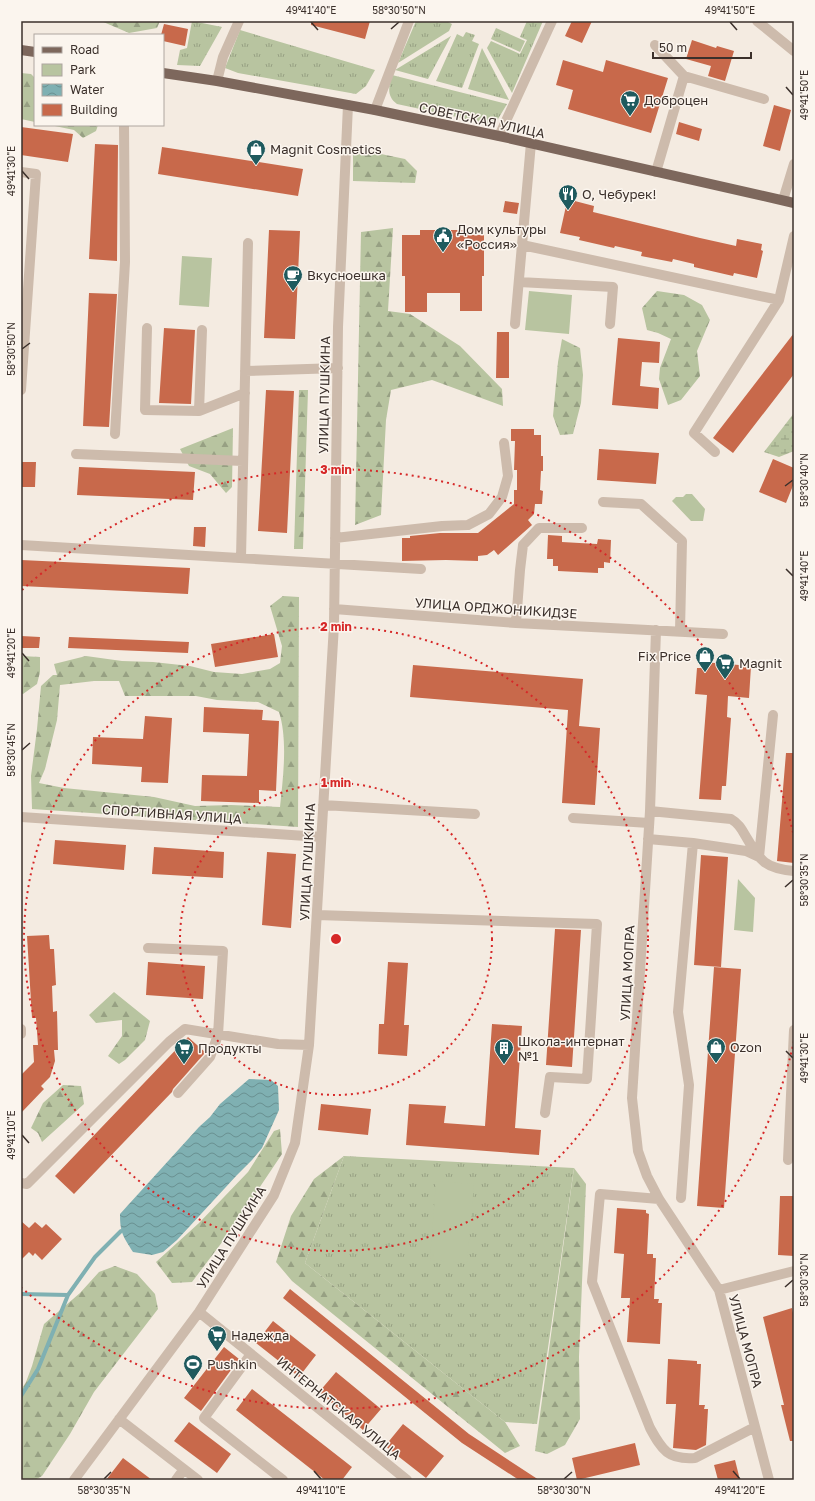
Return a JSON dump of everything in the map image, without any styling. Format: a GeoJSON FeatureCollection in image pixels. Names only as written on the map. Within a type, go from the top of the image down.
{"type":"FeatureCollection","features":[{"type":"Feature","properties":{"kind":"main road"},"geometry":{"type":"LineString","coordinates":[[21,50],[34,52]]}},
{"type":"Feature","properties":{"kind":"main road","name":"СОВЕТСКАЯ УЛИЦА"},"geometry":{"type":"LineString","coordinates":[[164,73],[348,104],[531,143],[794,203]]}},
{"type":"Feature","properties":{"kind":"street"},"geometry":{"type":"LineString","coordinates":[[216,81],[223,57],[238,21]]}},
{"type":"Feature","properties":{"kind":"street"},"geometry":{"type":"LineString","coordinates":[[375,110],[409,21]]}},
{"type":"Feature","properties":{"kind":"street"},"geometry":{"type":"LineString","coordinates":[[499,136],[552,21]]}},
{"type":"Feature","properties":{"kind":"street"},"geometry":{"type":"LineString","coordinates":[[757,21],[794,51]]}},
{"type":"Feature","properties":{"kind":"street"},"geometry":{"type":"LineString","coordinates":[[656,45],[684,76],[764,99]]}},
{"type":"Feature","properties":{"kind":"street"},"geometry":{"type":"LineString","coordinates":[[656,172],[684,76]]}},
{"type":"Feature","properties":{"kind":"street","name":"УЛИЦА ПУШКИНА"},"geometry":{"type":"LineString","coordinates":[[74,1480],[199,1312],[274,1195],[295,1143],[309,1045],[334,609],[338,327],[348,104]]}},
{"type":"Feature","properties":{"kind":"street"},"geometry":{"type":"LineString","coordinates":[[115,434],[125,262],[124,126]]}},
{"type":"Feature","properties":{"kind":"street"},"geometry":{"type":"LineString","coordinates":[[515,324],[531,143]]}},
{"type":"Feature","properties":{"kind":"street"},"geometry":{"type":"LineString","coordinates":[[783,200],[794,164]]}},
{"type":"Feature","properties":{"kind":"street"},"geometry":{"type":"LineString","coordinates":[[21,172],[36,174],[21,390]]}},
{"type":"Feature","properties":{"kind":"street"},"geometry":{"type":"LineString","coordinates":[[715,452],[694,433],[779,300],[794,236]]}},
{"type":"Feature","properties":{"kind":"street"},"geometry":{"type":"LineString","coordinates":[[240,558],[248,243]]}},
{"type":"Feature","properties":{"kind":"street"},"geometry":{"type":"LineString","coordinates":[[522,244],[779,300]]}},
{"type":"Feature","properties":{"kind":"street"},"geometry":{"type":"LineString","coordinates":[[519,282],[612,287],[610,324]]}},
{"type":"Feature","properties":{"kind":"street"},"geometry":{"type":"LineString","coordinates":[[147,328],[144,410],[199,411],[244,392]]}},
{"type":"Feature","properties":{"kind":"street"},"geometry":{"type":"LineString","coordinates":[[199,411],[202,330]]}},
{"type":"Feature","properties":{"kind":"street"},"geometry":{"type":"LineString","coordinates":[[245,371],[338,368]]}},
{"type":"Feature","properties":{"kind":"street"},"geometry":{"type":"LineString","coordinates":[[335,538],[442,526],[468,525],[489,514],[502,497],[508,476],[504,443]]}},
{"type":"Feature","properties":{"kind":"street"},"geometry":{"type":"LineString","coordinates":[[76,454],[243,462]]}},
{"type":"Feature","properties":{"kind":"street"},"geometry":{"type":"LineString","coordinates":[[603,502],[641,504],[682,541],[680,631]]}},
{"type":"Feature","properties":{"kind":"street"},"geometry":{"type":"LineString","coordinates":[[516,623],[523,545],[539,528],[582,528]]}},
{"type":"Feature","properties":{"kind":"street"},"geometry":{"type":"LineString","coordinates":[[21,545],[334,565],[421,568]]}},
{"type":"Feature","properties":{"kind":"street","name":"УЛИЦА ОРДЖОНИКИДЗЕ"},"geometry":{"type":"LineString","coordinates":[[334,609],[516,623],[723,634]]}},
{"type":"Feature","properties":{"kind":"street","name":"УЛИЦА МОПРА"},"geometry":{"type":"LineString","coordinates":[[656,630],[650,811],[632,1098],[638,1150],[647,1176],[659,1199],[719,1290],[769,1480]]}},
{"type":"Feature","properties":{"kind":"street"},"geometry":{"type":"LineString","coordinates":[[759,857],[773,715]]}},
{"type":"Feature","properties":{"kind":"street"},"geometry":{"type":"LineString","coordinates":[[323,805],[475,814]]}},
{"type":"Feature","properties":{"kind":"street"},"geometry":{"type":"LineString","coordinates":[[650,811],[731,819],[741,827],[759,857],[766,864],[772,867],[794,871]]}},
{"type":"Feature","properties":{"kind":"street","name":"СПОРТИВНАЯ УЛИЦА"},"geometry":{"type":"LineString","coordinates":[[21,817],[321,837]]}},
{"type":"Feature","properties":{"kind":"street"},"geometry":{"type":"LineString","coordinates":[[573,818],[649,823]]}},
{"type":"Feature","properties":{"kind":"street"},"geometry":{"type":"LineString","coordinates":[[648,840],[693,843],[746,851],[759,857]]}},
{"type":"Feature","properties":{"kind":"street"},"geometry":{"type":"LineString","coordinates":[[681,1198],[689,1085],[678,1012],[693,843]]}},
{"type":"Feature","properties":{"kind":"street"},"geometry":{"type":"LineString","coordinates":[[316,915],[598,924],[587,1079],[550,1077],[545,1113]]}},
{"type":"Feature","properties":{"kind":"street"},"geometry":{"type":"LineString","coordinates":[[148,948],[223,951],[218,1035],[210,1057],[178,1093]]}},
{"type":"Feature","properties":{"kind":"street"},"geometry":{"type":"LineString","coordinates":[[21,1029],[21,1034]]}},
{"type":"Feature","properties":{"kind":"street"},"geometry":{"type":"LineString","coordinates":[[21,1183],[28,1184],[169,1042],[185,1029],[278,1044],[309,1045]]}},
{"type":"Feature","properties":{"kind":"street"},"geometry":{"type":"LineString","coordinates":[[788,1160],[794,1030]]}},
{"type":"Feature","properties":{"kind":"street"},"geometry":{"type":"LineString","coordinates":[[659,1199],[600,1194],[592,1282],[650,1428],[660,1445],[670,1455],[688,1459],[695,1458],[755,1427]]}},
{"type":"Feature","properties":{"kind":"street"},"geometry":{"type":"LineString","coordinates":[[719,1290],[794,1271]]}},
{"type":"Feature","properties":{"kind":"street","name":"ИНТЕРНАТСКАЯ УЛИЦА"},"geometry":{"type":"LineString","coordinates":[[199,1312],[407,1480]]}},
{"type":"Feature","properties":{"kind":"street"},"geometry":{"type":"LineString","coordinates":[[251,1354],[204,1418],[283,1480]]}},
{"type":"Feature","properties":{"kind":"street"},"geometry":{"type":"LineString","coordinates":[[119,1419],[198,1480]]}},
{"type":"Feature","properties":{"kind":"street"},"geometry":{"type":"LineString","coordinates":[[176,1480],[184,1469]]}},
{"type":"Feature","properties":{"kind":"green space"},"geometry":{"type":"Polygon","coordinates":[[[101,21],[160,21],[157,28],[129,33],[101,21]]]}},
{"type":"Feature","properties":{"kind":"green space"},"geometry":{"type":"Polygon","coordinates":[[[192,21],[222,27],[200,66],[177,65],[180,50],[187,48],[192,21]]]}},
{"type":"Feature","properties":{"kind":"green space"},"geometry":{"type":"Polygon","coordinates":[[[416,21],[446,21],[452,24],[449,31],[398,63],[416,21]]]}},
{"type":"Feature","properties":{"kind":"green space"},"geometry":{"type":"Polygon","coordinates":[[[527,21],[543,21],[512,93],[487,48],[491,41],[520,54],[527,40],[520,37],[527,21]]]}},
{"type":"Feature","properties":{"kind":"green space"},"geometry":{"type":"Polygon","coordinates":[[[496,28],[525,41],[520,52],[491,39],[496,28]]]}},
{"type":"Feature","properties":{"kind":"green space"},"geometry":{"type":"Polygon","coordinates":[[[240,30],[375,70],[366,86],[356,94],[238,73],[225,68],[240,30]]]}},
{"type":"Feature","properties":{"kind":"green space"},"geometry":{"type":"Polygon","coordinates":[[[466,32],[475,35],[472,41],[479,44],[462,88],[436,81],[457,34],[463,37],[466,32]]]}},
{"type":"Feature","properties":{"kind":"green space"},"geometry":{"type":"Polygon","coordinates":[[[451,36],[428,79],[395,70],[451,36]]]}},
{"type":"Feature","properties":{"kind":"green space"},"geometry":{"type":"Polygon","coordinates":[[[482,48],[509,100],[468,89],[482,48]]]}},
{"type":"Feature","properties":{"kind":"green space"},"geometry":{"type":"Polygon","coordinates":[[[21,73],[31,74],[34,77],[34,122],[21,119],[21,73]]]}},
{"type":"Feature","properties":{"kind":"green space"},"geometry":{"type":"Polygon","coordinates":[[[392,75],[507,104],[498,119],[489,124],[397,104],[391,98],[389,91],[392,75]]]}},
{"type":"Feature","properties":{"kind":"green space"},"geometry":{"type":"Polygon","coordinates":[[[55,126],[98,126],[96,131],[83,138],[74,130],[55,126]]]}},
{"type":"Feature","properties":{"kind":"green space"},"geometry":{"type":"Polygon","coordinates":[[[353,153],[381,154],[405,159],[417,171],[415,183],[353,181],[353,153]]]}},
{"type":"Feature","properties":{"kind":"green space"},"geometry":{"type":"Polygon","coordinates":[[[393,228],[388,311],[410,314],[460,346],[502,389],[503,406],[432,380],[391,390],[386,420],[381,515],[355,525],[361,232],[393,228]]]}},
{"type":"Feature","properties":{"kind":"green space"},"geometry":{"type":"Polygon","coordinates":[[[182,256],[212,258],[209,307],[179,305],[182,256]]]}},
{"type":"Feature","properties":{"kind":"green space"},"geometry":{"type":"Polygon","coordinates":[[[529,291],[572,295],[569,334],[525,330],[529,291]]]}},
{"type":"Feature","properties":{"kind":"green space"},"geometry":{"type":"Polygon","coordinates":[[[657,291],[684,295],[702,305],[710,320],[697,351],[700,376],[681,400],[668,405],[659,379],[660,368],[671,339],[647,330],[642,308],[657,291]]]}},
{"type":"Feature","properties":{"kind":"green space"},"geometry":{"type":"Polygon","coordinates":[[[562,339],[580,348],[583,375],[581,403],[573,434],[560,435],[553,416],[558,362],[562,339]]]}},
{"type":"Feature","properties":{"kind":"green space"},"geometry":{"type":"Polygon","coordinates":[[[299,390],[308,390],[303,549],[294,549],[299,390]]]}},
{"type":"Feature","properties":{"kind":"green space"},"geometry":{"type":"Polygon","coordinates":[[[794,413],[794,451],[779,457],[764,452],[794,413]]]}},
{"type":"Feature","properties":{"kind":"green space"},"geometry":{"type":"Polygon","coordinates":[[[233,428],[232,487],[226,493],[210,474],[189,466],[180,449],[233,428]]]}},
{"type":"Feature","properties":{"kind":"green space"},"geometry":{"type":"Polygon","coordinates":[[[686,494],[692,494],[705,509],[703,521],[691,521],[672,501],[676,497],[683,497],[686,494]]]}},
{"type":"Feature","properties":{"kind":"green space"},"geometry":{"type":"Polygon","coordinates":[[[283,596],[299,597],[298,827],[32,809],[31,776],[41,686],[53,675],[57,675],[54,664],[86,656],[122,661],[153,662],[190,666],[214,672],[242,674],[270,669],[280,663],[282,646],[270,606],[283,596]],[[94,681],[60,685],[57,720],[45,769],[39,783],[64,788],[154,797],[195,806],[231,805],[280,807],[284,747],[282,723],[279,712],[258,702],[217,700],[196,696],[125,696],[119,681],[94,681]]]}},
{"type":"Feature","properties":{"kind":"green space"},"geometry":{"type":"Polygon","coordinates":[[[21,656],[40,657],[40,672],[37,684],[23,694],[21,693],[21,656]]]}},
{"type":"Feature","properties":{"kind":"green space"},"geometry":{"type":"Polygon","coordinates":[[[738,879],[755,898],[753,932],[734,930],[738,879]]]}},
{"type":"Feature","properties":{"kind":"green space"},"geometry":{"type":"Polygon","coordinates":[[[114,992],[150,1021],[145,1040],[119,1064],[108,1056],[122,1036],[122,1020],[96,1023],[89,1015],[114,992]]]}},
{"type":"Feature","properties":{"kind":"green space"},"geometry":{"type":"Polygon","coordinates":[[[63,1085],[81,1086],[84,1104],[42,1142],[38,1133],[31,1128],[43,1103],[63,1085]]]}},
{"type":"Feature","properties":{"kind":"green space"},"geometry":{"type":"Polygon","coordinates":[[[280,1129],[282,1154],[229,1233],[192,1282],[172,1283],[156,1262],[199,1223],[248,1172],[274,1131],[280,1129]]]}},
{"type":"Feature","properties":{"kind":"green space"},"geometry":{"type":"Polygon","coordinates":[[[344,1156],[574,1168],[537,1424],[505,1422],[305,1263],[344,1156]]]}},
{"type":"Feature","properties":{"kind":"green space"},"geometry":{"type":"Polygon","coordinates":[[[344,1156],[305,1263],[505,1422],[520,1446],[505,1453],[292,1281],[276,1262],[291,1216],[314,1179],[344,1156]]]}},
{"type":"Feature","properties":{"kind":"green space"},"geometry":{"type":"Polygon","coordinates":[[[574,1168],[586,1184],[579,1357],[580,1419],[565,1445],[547,1454],[535,1451],[574,1168]]]}},
{"type":"Feature","properties":{"kind":"green space"},"geometry":{"type":"Polygon","coordinates":[[[436,1181],[474,1184],[467,1263],[430,1260],[436,1181]]]}},
{"type":"Feature","properties":{"kind":"green space"},"geometry":{"type":"Polygon","coordinates":[[[115,1266],[137,1274],[155,1294],[158,1309],[94,1392],[70,1434],[42,1476],[35,1480],[21,1480],[21,1390],[26,1382],[32,1366],[44,1324],[80,1293],[99,1272],[115,1266]]]}},
{"type":"Feature","properties":{"kind":"water"},"geometry":{"type":"Polygon","coordinates":[[[249,1079],[271,1080],[278,1086],[279,1110],[262,1148],[177,1240],[163,1252],[152,1255],[133,1252],[123,1234],[120,1214],[199,1127],[210,1117],[220,1104],[249,1079]]]}},
{"type":"Feature","properties":{"kind":"building"},"geometry":{"type":"Polygon","coordinates":[[[311,21],[370,21],[365,39],[311,25],[311,21]]]}},
{"type":"Feature","properties":{"kind":"building"},"geometry":{"type":"Polygon","coordinates":[[[572,21],[592,21],[582,43],[565,36],[572,21]]]}},
{"type":"Feature","properties":{"kind":"building"},"geometry":{"type":"Polygon","coordinates":[[[164,24],[188,29],[185,46],[164,41],[164,34],[161,34],[164,24]]]}},
{"type":"Feature","properties":{"kind":"building"},"geometry":{"type":"Polygon","coordinates":[[[692,40],[716,48],[717,46],[734,51],[725,81],[708,76],[711,66],[686,59],[692,40]]]}},
{"type":"Feature","properties":{"kind":"building"},"geometry":{"type":"Polygon","coordinates":[[[563,60],[603,72],[606,60],[668,78],[651,133],[568,109],[573,90],[556,85],[563,60]]]}},
{"type":"Feature","properties":{"kind":"building"},"geometry":{"type":"Polygon","coordinates":[[[774,105],[791,110],[780,151],[763,146],[774,105]]]}},
{"type":"Feature","properties":{"kind":"building"},"geometry":{"type":"Polygon","coordinates":[[[679,122],[702,129],[699,141],[676,134],[679,122]]]}},
{"type":"Feature","properties":{"kind":"building"},"geometry":{"type":"Polygon","coordinates":[[[21,127],[73,134],[68,162],[21,155],[21,127]]]}},
{"type":"Feature","properties":{"kind":"building"},"geometry":{"type":"Polygon","coordinates":[[[95,144],[118,145],[117,261],[89,259],[95,144]]]}},
{"type":"Feature","properties":{"kind":"building"},"geometry":{"type":"Polygon","coordinates":[[[162,147],[303,169],[298,196],[158,174],[162,147]]]}},
{"type":"Feature","properties":{"kind":"building"},"geometry":{"type":"Polygon","coordinates":[[[571,200],[594,206],[593,212],[700,238],[736,246],[737,239],[762,244],[761,250],[763,251],[757,278],[734,273],[733,276],[694,267],[694,264],[673,259],[672,262],[641,256],[642,252],[615,246],[614,248],[579,240],[580,237],[560,233],[566,206],[569,207],[571,200]]]}},
{"type":"Feature","properties":{"kind":"building"},"geometry":{"type":"Polygon","coordinates":[[[505,201],[519,203],[517,214],[503,212],[505,201]]]}},
{"type":"Feature","properties":{"kind":"building"},"geometry":{"type":"Polygon","coordinates":[[[269,230],[300,231],[295,339],[264,338],[269,230]]]}},
{"type":"Feature","properties":{"kind":"building"},"geometry":{"type":"Polygon","coordinates":[[[420,230],[468,230],[468,235],[484,235],[482,311],[460,311],[460,293],[427,293],[427,312],[405,312],[405,276],[402,276],[402,235],[420,235],[420,230]]]}},
{"type":"Feature","properties":{"kind":"building"},"geometry":{"type":"Polygon","coordinates":[[[89,293],[117,294],[109,427],[83,426],[89,293]]]}},
{"type":"Feature","properties":{"kind":"building"},"geometry":{"type":"Polygon","coordinates":[[[164,328],[195,330],[191,404],[159,403],[164,328]]]}},
{"type":"Feature","properties":{"kind":"building"},"geometry":{"type":"Polygon","coordinates":[[[497,332],[509,332],[509,378],[496,378],[497,332]]]}},
{"type":"Feature","properties":{"kind":"building"},"geometry":{"type":"Polygon","coordinates":[[[794,333],[794,374],[733,453],[713,438],[794,333]]]}},
{"type":"Feature","properties":{"kind":"building"},"geometry":{"type":"Polygon","coordinates":[[[618,338],[660,342],[659,363],[642,362],[640,386],[659,388],[658,409],[612,405],[618,338]]]}},
{"type":"Feature","properties":{"kind":"building"},"geometry":{"type":"Polygon","coordinates":[[[266,390],[294,391],[287,533],[258,531],[266,390]]]}},
{"type":"Feature","properties":{"kind":"building"},"geometry":{"type":"Polygon","coordinates":[[[511,429],[534,429],[534,435],[541,435],[543,471],[541,471],[540,490],[543,491],[542,504],[535,504],[534,514],[528,520],[532,525],[498,555],[494,550],[487,555],[478,556],[478,561],[402,561],[402,538],[440,533],[478,533],[514,504],[514,490],[517,490],[517,470],[514,470],[515,441],[511,441],[511,429]]]}},
{"type":"Feature","properties":{"kind":"building"},"geometry":{"type":"Polygon","coordinates":[[[599,449],[659,453],[656,484],[597,480],[599,449]]]}},
{"type":"Feature","properties":{"kind":"building"},"geometry":{"type":"Polygon","coordinates":[[[773,459],[794,468],[794,483],[786,503],[759,492],[773,459]]]}},
{"type":"Feature","properties":{"kind":"building"},"geometry":{"type":"Polygon","coordinates":[[[21,462],[36,462],[35,487],[21,487],[21,462]]]}},
{"type":"Feature","properties":{"kind":"building"},"geometry":{"type":"Polygon","coordinates":[[[79,467],[195,472],[193,500],[77,495],[79,467]]]}},
{"type":"Feature","properties":{"kind":"building"},"geometry":{"type":"Polygon","coordinates":[[[194,527],[206,527],[205,547],[193,546],[194,527]]]}},
{"type":"Feature","properties":{"kind":"building"},"geometry":{"type":"Polygon","coordinates":[[[548,535],[562,536],[562,542],[597,544],[598,539],[611,540],[610,563],[604,562],[604,568],[598,568],[598,573],[558,571],[558,566],[553,566],[553,559],[547,559],[548,535]]]}},
{"type":"Feature","properties":{"kind":"building"},"geometry":{"type":"Polygon","coordinates":[[[21,560],[190,568],[188,594],[21,586],[21,560]]]}},
{"type":"Feature","properties":{"kind":"building"},"geometry":{"type":"Polygon","coordinates":[[[274,634],[278,657],[215,667],[211,644],[274,634]]]}},
{"type":"Feature","properties":{"kind":"building"},"geometry":{"type":"Polygon","coordinates":[[[21,636],[40,637],[39,648],[21,648],[21,636]]]}},
{"type":"Feature","properties":{"kind":"building"},"geometry":{"type":"Polygon","coordinates":[[[69,637],[189,642],[188,653],[68,648],[69,637]]]}},
{"type":"Feature","properties":{"kind":"building"},"geometry":{"type":"Polygon","coordinates":[[[703,662],[751,666],[749,698],[728,696],[727,717],[731,718],[726,786],[722,786],[721,800],[699,799],[707,695],[695,694],[697,668],[703,668],[703,662]]]}},
{"type":"Feature","properties":{"kind":"building"},"geometry":{"type":"Polygon","coordinates":[[[413,665],[583,679],[579,726],[600,728],[595,805],[562,803],[568,710],[410,697],[413,665]]]}},
{"type":"Feature","properties":{"kind":"building"},"geometry":{"type":"Polygon","coordinates":[[[204,707],[263,710],[262,720],[279,721],[276,791],[259,790],[259,803],[201,801],[202,775],[247,776],[249,734],[203,732],[204,707]]]}},
{"type":"Feature","properties":{"kind":"building"},"geometry":{"type":"Polygon","coordinates":[[[145,716],[172,718],[168,783],[141,782],[142,767],[92,764],[93,737],[143,739],[145,716]]]}},
{"type":"Feature","properties":{"kind":"building"},"geometry":{"type":"Polygon","coordinates":[[[786,753],[794,753],[794,863],[777,861],[786,753]]]}},
{"type":"Feature","properties":{"kind":"building"},"geometry":{"type":"Polygon","coordinates":[[[55,840],[126,845],[124,870],[53,864],[55,840]]]}},
{"type":"Feature","properties":{"kind":"building"},"geometry":{"type":"Polygon","coordinates":[[[154,847],[224,852],[223,878],[152,874],[154,847]]]}},
{"type":"Feature","properties":{"kind":"building"},"geometry":{"type":"Polygon","coordinates":[[[267,852],[296,854],[291,928],[262,925],[267,852]]]}},
{"type":"Feature","properties":{"kind":"building"},"geometry":{"type":"Polygon","coordinates":[[[701,855],[728,857],[721,967],[694,965],[701,855]]]}},
{"type":"Feature","properties":{"kind":"building"},"geometry":{"type":"Polygon","coordinates":[[[555,929],[581,930],[572,1067],[546,1065],[555,929]]]}},
{"type":"Feature","properties":{"kind":"building"},"geometry":{"type":"Polygon","coordinates":[[[49,935],[50,949],[54,949],[56,985],[52,986],[53,1012],[57,1011],[58,1050],[54,1050],[55,1061],[50,1077],[41,1086],[44,1089],[21,1113],[21,1075],[34,1062],[33,1045],[38,1045],[36,1018],[32,1018],[27,936],[49,935]]]}},
{"type":"Feature","properties":{"kind":"building"},"geometry":{"type":"Polygon","coordinates":[[[148,962],[205,966],[203,999],[146,995],[148,962]]]}},
{"type":"Feature","properties":{"kind":"building"},"geometry":{"type":"Polygon","coordinates":[[[388,962],[408,963],[404,1025],[409,1025],[407,1056],[378,1054],[379,1024],[384,1024],[388,962]]]}},
{"type":"Feature","properties":{"kind":"building"},"geometry":{"type":"Polygon","coordinates":[[[714,967],[741,969],[724,1208],[697,1206],[714,967]]]}},
{"type":"Feature","properties":{"kind":"building","name":"Школа-интернат №1"},"geometry":{"type":"Polygon","coordinates":[[[492,1024],[522,1026],[515,1128],[541,1130],[539,1155],[406,1145],[409,1104],[446,1106],[444,1123],[485,1126],[492,1024]]]}},
{"type":"Feature","properties":{"kind":"building"},"geometry":{"type":"Polygon","coordinates":[[[188,1037],[205,1052],[204,1054],[172,1092],[74,1194],[55,1176],[188,1037]]]}},
{"type":"Feature","properties":{"kind":"building"},"geometry":{"type":"Polygon","coordinates":[[[321,1104],[371,1109],[368,1135],[318,1130],[321,1104]]]}},
{"type":"Feature","properties":{"kind":"building"},"geometry":{"type":"Polygon","coordinates":[[[780,1196],[794,1196],[794,1256],[778,1255],[780,1196]]]}},
{"type":"Feature","properties":{"kind":"building"},"geometry":{"type":"Polygon","coordinates":[[[617,1208],[646,1210],[646,1213],[649,1214],[647,1254],[653,1254],[653,1258],[656,1258],[654,1299],[659,1299],[658,1303],[662,1303],[660,1344],[627,1342],[630,1298],[621,1298],[624,1254],[614,1253],[617,1208]]]}},
{"type":"Feature","properties":{"kind":"building"},"geometry":{"type":"Polygon","coordinates":[[[21,1221],[29,1228],[35,1222],[42,1228],[46,1224],[62,1239],[42,1260],[35,1253],[33,1256],[29,1252],[21,1260],[21,1221]]]}},
{"type":"Feature","properties":{"kind":"building"},"geometry":{"type":"Polygon","coordinates":[[[290,1289],[469,1434],[539,1480],[519,1480],[462,1443],[283,1298],[290,1289]]]}},
{"type":"Feature","properties":{"kind":"building"},"geometry":{"type":"Polygon","coordinates":[[[792,1308],[794,1318],[794,1441],[790,1441],[781,1405],[784,1405],[763,1317],[792,1308]]]}},
{"type":"Feature","properties":{"kind":"building"},"geometry":{"type":"Polygon","coordinates":[[[273,1321],[316,1355],[299,1377],[256,1343],[273,1321]]]}},
{"type":"Feature","properties":{"kind":"building"},"geometry":{"type":"Polygon","coordinates":[[[224,1347],[239,1359],[201,1411],[184,1398],[224,1347]]]}},
{"type":"Feature","properties":{"kind":"building"},"geometry":{"type":"Polygon","coordinates":[[[668,1359],[697,1361],[697,1364],[701,1364],[699,1405],[705,1405],[704,1409],[708,1409],[706,1445],[696,1450],[673,1448],[676,1404],[666,1404],[668,1359]]]}},
{"type":"Feature","properties":{"kind":"building"},"geometry":{"type":"Polygon","coordinates":[[[336,1372],[381,1409],[363,1430],[319,1392],[336,1372]]]}},
{"type":"Feature","properties":{"kind":"building"},"geometry":{"type":"Polygon","coordinates":[[[252,1389],[352,1467],[342,1480],[325,1480],[236,1410],[252,1389]]]}},
{"type":"Feature","properties":{"kind":"building"},"geometry":{"type":"Polygon","coordinates":[[[189,1422],[231,1454],[217,1473],[174,1441],[189,1422]]]}},
{"type":"Feature","properties":{"kind":"building"},"geometry":{"type":"Polygon","coordinates":[[[403,1424],[444,1456],[426,1478],[385,1446],[403,1424]]]}},
{"type":"Feature","properties":{"kind":"building"},"geometry":{"type":"Polygon","coordinates":[[[635,1443],[640,1465],[577,1480],[572,1458],[635,1443]]]}},
{"type":"Feature","properties":{"kind":"building"},"geometry":{"type":"Polygon","coordinates":[[[123,1458],[152,1480],[106,1480],[123,1458]]]}},
{"type":"Feature","properties":{"kind":"building"},"geometry":{"type":"Polygon","coordinates":[[[735,1460],[740,1480],[718,1480],[714,1465],[735,1460]]]}},
{"type":"Feature","properties":{"kind":"waterway"},"geometry":{"type":"LineString","coordinates":[[21,1396],[38,1369],[68,1295],[95,1257],[121,1231]]}},
{"type":"Feature","properties":{"kind":"waterway"},"geometry":{"type":"LineString","coordinates":[[21,1294],[68,1295]]}},
{"type":"Feature","properties":{"kind":"place","name":"Доброцен"},"geometry":{"type":"Point","coordinates":[630,117]}},
{"type":"Feature","properties":{"kind":"place","name":"Magnit Cosmetics"},"geometry":{"type":"Point","coordinates":[256,166]}},
{"type":"Feature","properties":{"kind":"place","name":"О, Чебурек!"},"geometry":{"type":"Point","coordinates":[568,211]}},
{"type":"Feature","properties":{"kind":"place","name":"Дом культуры «Россия»"},"geometry":{"type":"Point","coordinates":[443,253]}},
{"type":"Feature","properties":{"kind":"place","name":"Вкусноешка"},"geometry":{"type":"Point","coordinates":[293,292]}},
{"type":"Feature","properties":{"kind":"place","name":"Fix Price"},"geometry":{"type":"Point","coordinates":[705,673]}},
{"type":"Feature","properties":{"kind":"place","name":"Magnit"},"geometry":{"type":"Point","coordinates":[725,680]}},
{"type":"Feature","properties":{"kind":"place","name":"Ozon"},"geometry":{"type":"Point","coordinates":[716,1064]}},
{"type":"Feature","properties":{"kind":"place","name":"Продукты"},"geometry":{"type":"Point","coordinates":[184,1065]}},
{"type":"Feature","properties":{"kind":"place","name":"Школа-интернат №1"},"geometry":{"type":"Point","coordinates":[504,1065]}},
{"type":"Feature","properties":{"kind":"place","name":"Надежда"},"geometry":{"type":"Point","coordinates":[217,1352]}},
{"type":"Feature","properties":{"kind":"place","name":"Pushkin"},"geometry":{"type":"Point","coordinates":[193,1381]}}]}
